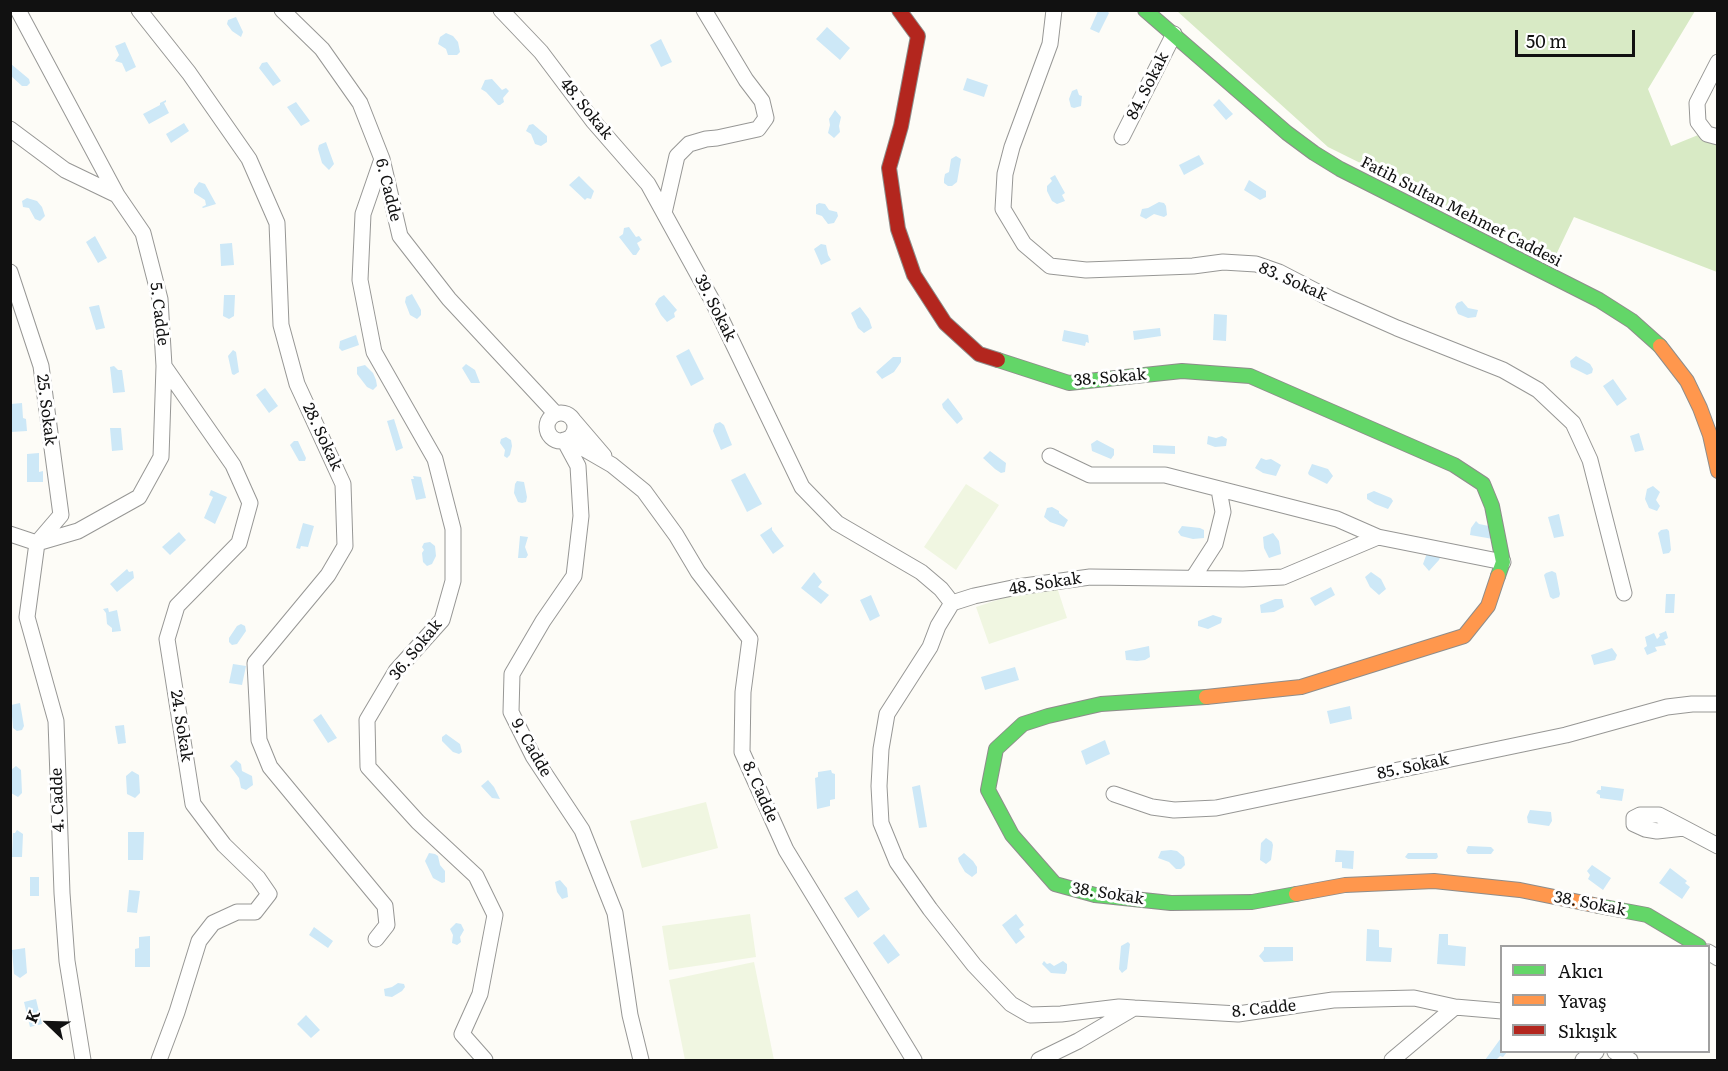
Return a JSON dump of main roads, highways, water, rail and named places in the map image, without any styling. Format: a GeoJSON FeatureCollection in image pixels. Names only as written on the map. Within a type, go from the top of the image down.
{"type":"FeatureCollection","features":[{"type":"Feature","properties":{"kind":"water"},"geometry":{"type":"Polygon","coordinates":[[[1098,11],[1109,13],[1099,33],[1090,29],[1098,11]]]}},
{"type":"Feature","properties":{"kind":"water"},"geometry":{"type":"Polygon","coordinates":[[[236,17],[243,32],[241,37],[227,24],[228,20],[236,17]]]}},
{"type":"Feature","properties":{"kind":"water"},"geometry":{"type":"Polygon","coordinates":[[[827,27],[850,48],[840,60],[816,39],[827,27]]]}},
{"type":"Feature","properties":{"kind":"water"},"geometry":{"type":"Polygon","coordinates":[[[446,33],[458,42],[460,52],[457,55],[448,55],[446,49],[438,44],[440,37],[446,33]]]}},
{"type":"Feature","properties":{"kind":"water"},"geometry":{"type":"Polygon","coordinates":[[[661,39],[672,62],[661,67],[650,45],[661,39]]]}},
{"type":"Feature","properties":{"kind":"water"},"geometry":{"type":"Polygon","coordinates":[[[125,42],[136,67],[126,72],[122,63],[115,61],[119,55],[115,46],[125,42]]]}},
{"type":"Feature","properties":{"kind":"water"},"geometry":{"type":"Polygon","coordinates":[[[267,62],[281,81],[273,86],[259,68],[262,63],[267,62]]]}},
{"type":"Feature","properties":{"kind":"water"},"geometry":{"type":"Polygon","coordinates":[[[11,64],[29,79],[30,83],[27,86],[22,86],[11,76],[11,64]]]}},
{"type":"Feature","properties":{"kind":"water"},"geometry":{"type":"Polygon","coordinates":[[[967,78],[988,85],[984,97],[963,90],[967,78]]]}},
{"type":"Feature","properties":{"kind":"water"},"geometry":{"type":"Polygon","coordinates":[[[492,79],[502,90],[506,88],[509,91],[500,105],[481,89],[485,80],[492,79]]]}},
{"type":"Feature","properties":{"kind":"water"},"geometry":{"type":"Polygon","coordinates":[[[1077,89],[1079,95],[1082,96],[1081,106],[1074,108],[1071,107],[1069,99],[1072,91],[1077,89]]]}},
{"type":"Feature","properties":{"kind":"water"},"geometry":{"type":"Polygon","coordinates":[[[1219,99],[1233,114],[1226,120],[1213,105],[1219,99]]]}},
{"type":"Feature","properties":{"kind":"water"},"geometry":{"type":"Polygon","coordinates":[[[166,100],[164,103],[169,113],[149,124],[143,114],[166,100]]]}},
{"type":"Feature","properties":{"kind":"water"},"geometry":{"type":"Polygon","coordinates":[[[296,102],[310,121],[301,126],[287,107],[296,102]]]}},
{"type":"Feature","properties":{"kind":"water"},"geometry":{"type":"Polygon","coordinates":[[[835,110],[841,117],[840,132],[834,138],[828,133],[829,119],[835,110]]]}},
{"type":"Feature","properties":{"kind":"water"},"geometry":{"type":"Polygon","coordinates":[[[184,123],[189,131],[171,143],[166,134],[184,123]]]}},
{"type":"Feature","properties":{"kind":"water"},"geometry":{"type":"Polygon","coordinates":[[[533,124],[547,136],[547,142],[541,146],[535,144],[531,134],[526,131],[529,125],[533,124]]]}},
{"type":"Feature","properties":{"kind":"water"},"geometry":{"type":"Polygon","coordinates":[[[326,142],[334,164],[329,170],[322,163],[318,149],[319,145],[326,142]]]}},
{"type":"Feature","properties":{"kind":"water"},"geometry":{"type":"Polygon","coordinates":[[[1199,155],[1204,164],[1184,175],[1179,165],[1199,155]]]}},
{"type":"Feature","properties":{"kind":"water"},"geometry":{"type":"Polygon","coordinates":[[[956,156],[961,159],[957,182],[948,186],[944,183],[945,174],[949,172],[951,159],[956,156]]]}},
{"type":"Feature","properties":{"kind":"water"},"geometry":{"type":"Polygon","coordinates":[[[1055,175],[1065,193],[1062,195],[1065,201],[1057,204],[1052,201],[1047,191],[1047,186],[1052,181],[1050,178],[1055,175]]]}},
{"type":"Feature","properties":{"kind":"water"},"geometry":{"type":"Polygon","coordinates":[[[579,176],[594,191],[591,199],[585,200],[569,185],[579,176]]]}},
{"type":"Feature","properties":{"kind":"water"},"geometry":{"type":"Polygon","coordinates":[[[1249,180],[1266,191],[1266,197],[1260,200],[1244,190],[1249,180]]]}},
{"type":"Feature","properties":{"kind":"water"},"geometry":{"type":"Polygon","coordinates":[[[199,182],[205,184],[216,204],[202,207],[206,205],[205,200],[194,193],[199,182]]]}},
{"type":"Feature","properties":{"kind":"water"},"geometry":{"type":"Polygon","coordinates":[[[27,198],[37,201],[42,207],[45,216],[40,221],[35,219],[29,208],[23,207],[22,201],[27,198]]]}},
{"type":"Feature","properties":{"kind":"water"},"geometry":{"type":"Polygon","coordinates":[[[1159,202],[1166,206],[1167,215],[1164,217],[1154,214],[1146,219],[1140,216],[1142,209],[1159,202]]]}},
{"type":"Feature","properties":{"kind":"water"},"geometry":{"type":"Polygon","coordinates":[[[819,203],[837,212],[838,216],[834,223],[828,224],[822,216],[816,214],[816,205],[819,203]]]}},
{"type":"Feature","properties":{"kind":"water"},"geometry":{"type":"Polygon","coordinates":[[[629,227],[636,237],[639,236],[642,240],[637,243],[640,249],[636,255],[633,255],[619,237],[623,234],[624,228],[629,227]]]}},
{"type":"Feature","properties":{"kind":"water"},"geometry":{"type":"Polygon","coordinates":[[[95,236],[107,258],[98,263],[86,242],[95,236]]]}},
{"type":"Feature","properties":{"kind":"water"},"geometry":{"type":"Polygon","coordinates":[[[232,243],[234,265],[221,266],[220,244],[232,243]]]}},
{"type":"Feature","properties":{"kind":"water"},"geometry":{"type":"Polygon","coordinates":[[[821,244],[826,245],[831,260],[821,265],[814,249],[821,244]]]}},
{"type":"Feature","properties":{"kind":"water"},"geometry":{"type":"Polygon","coordinates":[[[412,294],[421,310],[421,315],[417,319],[410,315],[405,302],[406,297],[412,294]]]}},
{"type":"Feature","properties":{"kind":"water"},"geometry":{"type":"Polygon","coordinates":[[[224,295],[235,295],[234,316],[229,319],[223,316],[224,295]]]}},
{"type":"Feature","properties":{"kind":"water"},"geometry":{"type":"Polygon","coordinates":[[[664,295],[677,310],[674,313],[675,317],[667,322],[655,304],[664,295]]]}},
{"type":"Feature","properties":{"kind":"water"},"geometry":{"type":"Polygon","coordinates":[[[1462,301],[1468,308],[1478,310],[1476,317],[1468,318],[1458,314],[1455,307],[1462,301]]]}},
{"type":"Feature","properties":{"kind":"water"},"geometry":{"type":"Polygon","coordinates":[[[99,305],[105,328],[96,330],[89,307],[99,305]]]}},
{"type":"Feature","properties":{"kind":"water"},"geometry":{"type":"Polygon","coordinates":[[[860,307],[869,319],[872,328],[864,333],[858,328],[851,313],[860,307]]]}},
{"type":"Feature","properties":{"kind":"water"},"geometry":{"type":"Polygon","coordinates":[[[1214,314],[1227,315],[1226,341],[1213,340],[1214,314]]]}},
{"type":"Feature","properties":{"kind":"water"},"geometry":{"type":"Polygon","coordinates":[[[1160,328],[1161,336],[1134,340],[1133,331],[1160,328]]]}},
{"type":"Feature","properties":{"kind":"water"},"geometry":{"type":"Polygon","coordinates":[[[1064,330],[1088,335],[1089,343],[1086,342],[1085,346],[1062,341],[1064,330]]]}},
{"type":"Feature","properties":{"kind":"water"},"geometry":{"type":"Polygon","coordinates":[[[356,335],[359,345],[342,351],[339,348],[340,341],[356,335]]]}},
{"type":"Feature","properties":{"kind":"water"},"geometry":{"type":"Polygon","coordinates":[[[689,349],[704,379],[691,386],[676,356],[689,349]]]}},
{"type":"Feature","properties":{"kind":"water"},"geometry":{"type":"Polygon","coordinates":[[[233,350],[236,352],[239,372],[234,375],[228,356],[233,350]]]}},
{"type":"Feature","properties":{"kind":"water"},"geometry":{"type":"Polygon","coordinates":[[[1576,356],[1590,364],[1593,369],[1592,373],[1587,375],[1571,367],[1570,361],[1576,356]]]}},
{"type":"Feature","properties":{"kind":"water"},"geometry":{"type":"Polygon","coordinates":[[[893,357],[901,357],[901,362],[894,372],[882,379],[876,372],[893,357]]]}},
{"type":"Feature","properties":{"kind":"water"},"geometry":{"type":"Polygon","coordinates":[[[466,364],[475,370],[480,383],[471,383],[462,368],[466,364]]]}},
{"type":"Feature","properties":{"kind":"water"},"geometry":{"type":"Polygon","coordinates":[[[365,365],[376,380],[377,386],[373,390],[367,387],[357,374],[357,367],[365,365]]]}},
{"type":"Feature","properties":{"kind":"water"},"geometry":{"type":"Polygon","coordinates":[[[114,366],[122,370],[125,392],[113,393],[110,367],[114,366]]]}},
{"type":"Feature","properties":{"kind":"water"},"geometry":{"type":"Polygon","coordinates":[[[1613,379],[1627,399],[1617,406],[1603,386],[1613,379]]]}},
{"type":"Feature","properties":{"kind":"water"},"geometry":{"type":"Polygon","coordinates":[[[265,388],[278,406],[269,413],[256,395],[265,388]]]}},
{"type":"Feature","properties":{"kind":"water"},"geometry":{"type":"Polygon","coordinates":[[[948,398],[963,419],[957,424],[943,408],[942,404],[948,398]]]}},
{"type":"Feature","properties":{"kind":"water"},"geometry":{"type":"Polygon","coordinates":[[[22,403],[27,431],[11,432],[11,404],[22,403]]]}},
{"type":"Feature","properties":{"kind":"water"},"geometry":{"type":"Polygon","coordinates":[[[394,419],[403,448],[396,451],[387,421],[394,419]]]}},
{"type":"Feature","properties":{"kind":"water"},"geometry":{"type":"Polygon","coordinates":[[[720,422],[724,425],[732,445],[721,450],[713,431],[715,424],[720,422]]]}},
{"type":"Feature","properties":{"kind":"water"},"geometry":{"type":"Polygon","coordinates":[[[110,428],[121,428],[123,450],[112,451],[110,428]]]}},
{"type":"Feature","properties":{"kind":"water"},"geometry":{"type":"Polygon","coordinates":[[[1639,433],[1644,450],[1635,452],[1630,436],[1639,433]]]}},
{"type":"Feature","properties":{"kind":"water"},"geometry":{"type":"Polygon","coordinates":[[[1208,436],[1216,438],[1222,436],[1227,439],[1226,446],[1215,447],[1207,444],[1208,436]]]}},
{"type":"Feature","properties":{"kind":"water"},"geometry":{"type":"Polygon","coordinates":[[[506,437],[511,440],[512,446],[507,458],[504,456],[505,450],[500,443],[501,439],[506,437]]]}},
{"type":"Feature","properties":{"kind":"water"},"geometry":{"type":"Polygon","coordinates":[[[1097,440],[1114,449],[1111,459],[1092,451],[1091,444],[1097,440]]]}},
{"type":"Feature","properties":{"kind":"water"},"geometry":{"type":"Polygon","coordinates":[[[298,441],[306,458],[305,461],[299,461],[290,445],[298,441]]]}},
{"type":"Feature","properties":{"kind":"water"},"geometry":{"type":"Polygon","coordinates":[[[1153,445],[1175,446],[1175,454],[1153,453],[1153,445]]]}},
{"type":"Feature","properties":{"kind":"water"},"geometry":{"type":"Polygon","coordinates":[[[990,451],[1006,463],[1005,472],[1001,473],[983,458],[990,451]]]}},
{"type":"Feature","properties":{"kind":"water"},"geometry":{"type":"Polygon","coordinates":[[[39,453],[39,472],[43,471],[43,482],[27,482],[27,454],[39,453]]]}},
{"type":"Feature","properties":{"kind":"water"},"geometry":{"type":"Polygon","coordinates":[[[1261,458],[1271,459],[1281,465],[1276,476],[1263,473],[1255,468],[1261,458]]]}},
{"type":"Feature","properties":{"kind":"water"},"geometry":{"type":"Polygon","coordinates":[[[1312,464],[1328,469],[1333,476],[1327,484],[1309,475],[1312,464]]]}},
{"type":"Feature","properties":{"kind":"water"},"geometry":{"type":"Polygon","coordinates":[[[745,473],[762,504],[747,512],[731,480],[745,473]]]}},
{"type":"Feature","properties":{"kind":"water"},"geometry":{"type":"Polygon","coordinates":[[[413,476],[421,477],[426,498],[416,500],[411,479],[414,479],[413,476]]]}},
{"type":"Feature","properties":{"kind":"water"},"geometry":{"type":"Polygon","coordinates":[[[517,481],[524,482],[526,502],[518,502],[514,493],[517,481]]]}},
{"type":"Feature","properties":{"kind":"water"},"geometry":{"type":"Polygon","coordinates":[[[1653,486],[1660,492],[1656,500],[1660,506],[1657,511],[1649,508],[1645,499],[1647,489],[1653,486]]]}},
{"type":"Feature","properties":{"kind":"water"},"geometry":{"type":"Polygon","coordinates":[[[211,490],[227,497],[215,524],[204,518],[213,497],[209,495],[211,490]]]}},
{"type":"Feature","properties":{"kind":"water"},"geometry":{"type":"Polygon","coordinates":[[[1374,491],[1391,498],[1393,501],[1388,509],[1367,499],[1367,494],[1374,491]]]}},
{"type":"Feature","properties":{"kind":"water"},"geometry":{"type":"Polygon","coordinates":[[[1052,507],[1068,520],[1064,527],[1044,517],[1047,508],[1052,507]]]}},
{"type":"Feature","properties":{"kind":"water"},"geometry":{"type":"Polygon","coordinates":[[[1559,514],[1564,536],[1554,538],[1548,517],[1559,514]]]}},
{"type":"Feature","properties":{"kind":"water"},"geometry":{"type":"Polygon","coordinates":[[[1476,521],[1489,526],[1493,539],[1470,535],[1471,528],[1476,521]]]}},
{"type":"Feature","properties":{"kind":"water"},"geometry":{"type":"Polygon","coordinates":[[[303,523],[314,526],[308,547],[301,546],[300,549],[296,548],[303,523]]]}},
{"type":"Feature","properties":{"kind":"water"},"geometry":{"type":"Polygon","coordinates":[[[1182,526],[1204,530],[1204,538],[1193,539],[1181,536],[1178,532],[1182,526]]]}},
{"type":"Feature","properties":{"kind":"water"},"geometry":{"type":"Polygon","coordinates":[[[772,527],[784,546],[773,554],[760,535],[772,527]]]}},
{"type":"Feature","properties":{"kind":"water"},"geometry":{"type":"Polygon","coordinates":[[[1667,529],[1671,550],[1663,554],[1658,533],[1667,529]]]}},
{"type":"Feature","properties":{"kind":"water"},"geometry":{"type":"Polygon","coordinates":[[[179,532],[186,540],[170,555],[162,547],[179,532]]]}},
{"type":"Feature","properties":{"kind":"water"},"geometry":{"type":"Polygon","coordinates":[[[1273,533],[1279,541],[1281,554],[1269,558],[1264,548],[1263,537],[1273,533]]]}},
{"type":"Feature","properties":{"kind":"water"},"geometry":{"type":"Polygon","coordinates":[[[520,536],[528,537],[525,547],[528,555],[526,558],[518,558],[520,536]]]}},
{"type":"Feature","properties":{"kind":"water"},"geometry":{"type":"Polygon","coordinates":[[[430,542],[435,546],[436,556],[432,564],[427,566],[423,562],[422,547],[424,543],[430,542]]]}},
{"type":"Feature","properties":{"kind":"water"},"geometry":{"type":"Polygon","coordinates":[[[1427,553],[1441,555],[1429,571],[1423,564],[1427,553]]]}},
{"type":"Feature","properties":{"kind":"water"},"geometry":{"type":"Polygon","coordinates":[[[127,569],[129,572],[133,571],[134,578],[117,592],[110,584],[127,569]]]}},
{"type":"Feature","properties":{"kind":"water"},"geometry":{"type":"Polygon","coordinates":[[[1552,571],[1556,573],[1560,594],[1559,597],[1553,599],[1550,597],[1544,575],[1552,571]]]}},
{"type":"Feature","properties":{"kind":"water"},"geometry":{"type":"Polygon","coordinates":[[[814,572],[822,582],[818,587],[829,595],[821,604],[801,588],[814,572]]]}},
{"type":"Feature","properties":{"kind":"water"},"geometry":{"type":"Polygon","coordinates":[[[1371,572],[1381,579],[1386,589],[1379,595],[1370,587],[1365,577],[1371,572]]]}},
{"type":"Feature","properties":{"kind":"water"},"geometry":{"type":"Polygon","coordinates":[[[1331,587],[1335,595],[1315,606],[1310,598],[1331,587]]]}},
{"type":"Feature","properties":{"kind":"water"},"geometry":{"type":"Polygon","coordinates":[[[1666,594],[1675,594],[1674,613],[1665,613],[1666,594]]]}},
{"type":"Feature","properties":{"kind":"water"},"geometry":{"type":"Polygon","coordinates":[[[871,595],[880,616],[870,621],[860,600],[871,595]]]}},
{"type":"Feature","properties":{"kind":"water"},"geometry":{"type":"Polygon","coordinates":[[[1275,599],[1282,599],[1284,607],[1274,612],[1261,613],[1260,605],[1275,599]]]}},
{"type":"Feature","properties":{"kind":"water"},"geometry":{"type":"Polygon","coordinates":[[[108,608],[109,612],[117,610],[121,631],[112,632],[112,628],[107,624],[106,613],[103,609],[108,608]]]}},
{"type":"Feature","properties":{"kind":"water"},"geometry":{"type":"Polygon","coordinates":[[[1213,615],[1222,618],[1221,623],[1208,629],[1198,626],[1198,621],[1213,615]]]}},
{"type":"Feature","properties":{"kind":"water"},"geometry":{"type":"Polygon","coordinates":[[[241,624],[245,626],[246,631],[237,644],[232,645],[229,638],[241,624]]]}},
{"type":"Feature","properties":{"kind":"water"},"geometry":{"type":"Polygon","coordinates":[[[1666,631],[1668,638],[1664,640],[1666,645],[1655,647],[1657,651],[1647,655],[1644,648],[1647,646],[1645,637],[1654,633],[1657,639],[1659,634],[1666,631]]]}},
{"type":"Feature","properties":{"kind":"water"},"geometry":{"type":"Polygon","coordinates":[[[1149,646],[1150,657],[1137,661],[1126,660],[1125,651],[1149,646]]]}},
{"type":"Feature","properties":{"kind":"water"},"geometry":{"type":"Polygon","coordinates":[[[1612,648],[1617,655],[1615,660],[1594,665],[1591,655],[1612,648]]]}},
{"type":"Feature","properties":{"kind":"water"},"geometry":{"type":"Polygon","coordinates":[[[233,664],[246,666],[242,685],[229,683],[233,664]]]}},
{"type":"Feature","properties":{"kind":"water"},"geometry":{"type":"Polygon","coordinates":[[[1015,667],[1019,680],[985,690],[981,677],[1015,667]]]}},
{"type":"Feature","properties":{"kind":"water"},"geometry":{"type":"Polygon","coordinates":[[[20,703],[24,726],[22,730],[17,731],[13,728],[11,705],[20,703]]]}},
{"type":"Feature","properties":{"kind":"water"},"geometry":{"type":"Polygon","coordinates":[[[1350,706],[1352,719],[1330,724],[1327,711],[1350,706]]]}},
{"type":"Feature","properties":{"kind":"water"},"geometry":{"type":"Polygon","coordinates":[[[321,714],[337,738],[328,743],[313,720],[321,714]]]}},
{"type":"Feature","properties":{"kind":"water"},"geometry":{"type":"Polygon","coordinates":[[[124,725],[126,743],[118,744],[115,726],[124,725]]]}},
{"type":"Feature","properties":{"kind":"water"},"geometry":{"type":"Polygon","coordinates":[[[446,734],[460,744],[462,752],[459,754],[453,752],[442,741],[442,737],[446,734]]]}},
{"type":"Feature","properties":{"kind":"water"},"geometry":{"type":"Polygon","coordinates":[[[1105,740],[1110,754],[1086,765],[1081,751],[1105,740]]]}},
{"type":"Feature","properties":{"kind":"water"},"geometry":{"type":"Polygon","coordinates":[[[236,760],[241,764],[242,771],[252,776],[253,785],[246,790],[241,788],[239,778],[230,766],[236,760]]]}},
{"type":"Feature","properties":{"kind":"water"},"geometry":{"type":"Polygon","coordinates":[[[16,766],[21,770],[22,793],[18,797],[11,793],[11,770],[16,766]]]}},
{"type":"Feature","properties":{"kind":"water"},"geometry":{"type":"Polygon","coordinates":[[[831,770],[835,774],[835,799],[830,800],[830,806],[817,809],[815,778],[818,777],[818,772],[831,770]]]}},
{"type":"Feature","properties":{"kind":"water"},"geometry":{"type":"Polygon","coordinates":[[[132,771],[139,775],[140,793],[135,798],[127,794],[126,776],[132,771]]]}},
{"type":"Feature","properties":{"kind":"water"},"geometry":{"type":"Polygon","coordinates":[[[488,780],[500,799],[492,798],[481,786],[488,780]]]}},
{"type":"Feature","properties":{"kind":"water"},"geometry":{"type":"Polygon","coordinates":[[[920,785],[927,827],[919,828],[912,787],[920,785]]]}},
{"type":"Feature","properties":{"kind":"water"},"geometry":{"type":"Polygon","coordinates":[[[1601,786],[1624,789],[1622,801],[1600,798],[1600,795],[1596,793],[1601,790],[1601,786]]]}},
{"type":"Feature","properties":{"kind":"water"},"geometry":{"type":"Polygon","coordinates":[[[1530,810],[1551,812],[1552,821],[1549,826],[1528,823],[1527,817],[1530,810]]]}},
{"type":"Feature","properties":{"kind":"water"},"geometry":{"type":"Polygon","coordinates":[[[17,830],[23,834],[22,857],[12,857],[13,833],[17,830]]]}},
{"type":"Feature","properties":{"kind":"water"},"geometry":{"type":"Polygon","coordinates":[[[128,832],[144,832],[143,860],[128,860],[128,832]]]}},
{"type":"Feature","properties":{"kind":"water"},"geometry":{"type":"Polygon","coordinates":[[[1266,838],[1273,845],[1271,860],[1266,864],[1260,860],[1261,843],[1266,838]]]}},
{"type":"Feature","properties":{"kind":"water"},"geometry":{"type":"Polygon","coordinates":[[[1468,846],[1491,847],[1494,850],[1491,854],[1468,854],[1466,851],[1468,846]]]}},
{"type":"Feature","properties":{"kind":"water"},"geometry":{"type":"Polygon","coordinates":[[[1336,850],[1354,851],[1353,869],[1342,868],[1342,862],[1335,862],[1336,850]]]}},
{"type":"Feature","properties":{"kind":"water"},"geometry":{"type":"Polygon","coordinates":[[[1161,851],[1177,851],[1184,857],[1185,865],[1181,869],[1176,869],[1169,862],[1158,858],[1161,851]]]}},
{"type":"Feature","properties":{"kind":"water"},"geometry":{"type":"Polygon","coordinates":[[[429,853],[438,856],[440,865],[445,871],[445,882],[442,883],[433,878],[425,861],[429,853]]]}},
{"type":"Feature","properties":{"kind":"water"},"geometry":{"type":"Polygon","coordinates":[[[964,853],[977,867],[977,873],[972,877],[965,872],[959,862],[958,858],[964,853]]]}},
{"type":"Feature","properties":{"kind":"water"},"geometry":{"type":"Polygon","coordinates":[[[1408,853],[1437,853],[1438,857],[1436,859],[1408,859],[1405,857],[1408,853]]]}},
{"type":"Feature","properties":{"kind":"water"},"geometry":{"type":"Polygon","coordinates":[[[1592,865],[1611,878],[1603,890],[1588,879],[1590,875],[1587,871],[1592,865]]]}},
{"type":"Feature","properties":{"kind":"water"},"geometry":{"type":"Polygon","coordinates":[[[1670,868],[1687,881],[1685,883],[1690,887],[1682,899],[1659,883],[1670,868]]]}},
{"type":"Feature","properties":{"kind":"water"},"geometry":{"type":"Polygon","coordinates":[[[30,877],[39,877],[39,896],[30,896],[30,877]]]}},
{"type":"Feature","properties":{"kind":"water"},"geometry":{"type":"Polygon","coordinates":[[[560,880],[567,888],[568,897],[562,899],[557,892],[555,882],[560,880]]]}},
{"type":"Feature","properties":{"kind":"water"},"geometry":{"type":"Polygon","coordinates":[[[129,890],[140,891],[137,913],[127,912],[129,890]]]}},
{"type":"Feature","properties":{"kind":"water"},"geometry":{"type":"Polygon","coordinates":[[[857,890],[870,909],[858,918],[844,898],[857,890]]]}},
{"type":"Feature","properties":{"kind":"water"},"geometry":{"type":"Polygon","coordinates":[[[1016,914],[1024,925],[1019,929],[1025,937],[1016,944],[1002,925],[1016,914]]]}},
{"type":"Feature","properties":{"kind":"water"},"geometry":{"type":"Polygon","coordinates":[[[456,923],[461,924],[464,930],[460,937],[461,942],[457,945],[452,943],[453,935],[450,929],[456,923]]]}},
{"type":"Feature","properties":{"kind":"water"},"geometry":{"type":"Polygon","coordinates":[[[314,927],[333,941],[328,948],[309,935],[314,927]]]}},
{"type":"Feature","properties":{"kind":"water"},"geometry":{"type":"Polygon","coordinates":[[[1367,929],[1379,930],[1379,947],[1392,948],[1391,962],[1366,961],[1367,929]]]}},
{"type":"Feature","properties":{"kind":"water"},"geometry":{"type":"Polygon","coordinates":[[[884,934],[900,955],[888,964],[873,943],[884,934]]]}},
{"type":"Feature","properties":{"kind":"water"},"geometry":{"type":"Polygon","coordinates":[[[1439,934],[1448,934],[1448,945],[1466,947],[1465,966],[1437,964],[1439,934]]]}},
{"type":"Feature","properties":{"kind":"water"},"geometry":{"type":"Polygon","coordinates":[[[150,936],[150,967],[135,967],[135,949],[139,948],[139,937],[150,936]]]}},
{"type":"Feature","properties":{"kind":"water"},"geometry":{"type":"Polygon","coordinates":[[[1128,942],[1130,944],[1127,969],[1122,973],[1119,969],[1121,946],[1128,942]]]}},
{"type":"Feature","properties":{"kind":"water"},"geometry":{"type":"Polygon","coordinates":[[[1264,947],[1293,947],[1293,961],[1264,962],[1259,956],[1264,947]]]}},
{"type":"Feature","properties":{"kind":"water"},"geometry":{"type":"Polygon","coordinates":[[[25,948],[27,973],[20,978],[14,974],[12,950],[25,948]]]}},
{"type":"Feature","properties":{"kind":"water"},"geometry":{"type":"Polygon","coordinates":[[[1044,961],[1054,966],[1063,961],[1067,964],[1065,974],[1051,973],[1042,964],[1044,961]]]}},
{"type":"Feature","properties":{"kind":"water"},"geometry":{"type":"Polygon","coordinates":[[[398,983],[404,984],[402,991],[392,997],[385,996],[384,989],[398,983]]]}},
{"type":"Feature","properties":{"kind":"water"},"geometry":{"type":"Polygon","coordinates":[[[36,999],[42,1024],[30,1027],[24,1002],[36,999]]]}},
{"type":"Feature","properties":{"kind":"water"},"geometry":{"type":"Polygon","coordinates":[[[306,1015],[320,1030],[311,1038],[297,1024],[306,1015]]]}},
{"type":"Feature","properties":{"kind":"water"},"geometry":{"type":"Polygon","coordinates":[[[1500,1039],[1500,1053],[1506,1053],[1496,1060],[1485,1060],[1500,1039]]]}}]}
